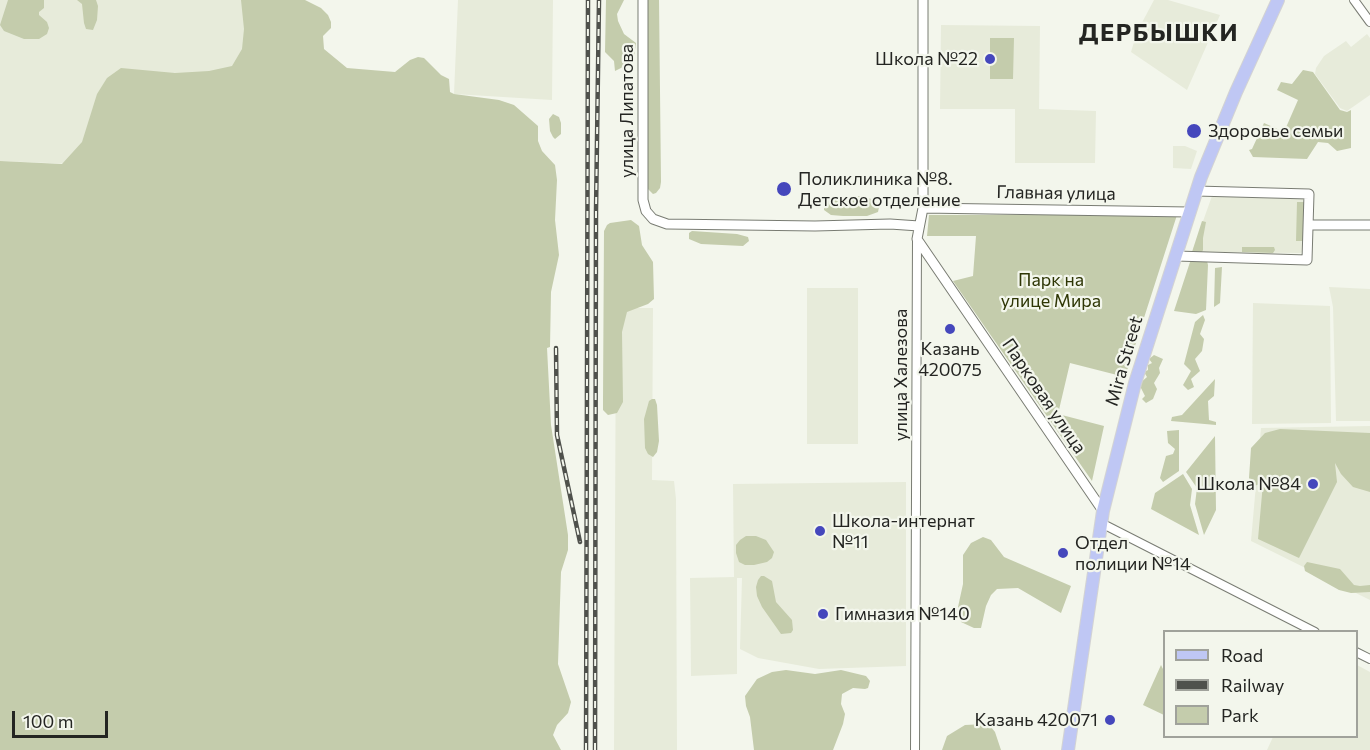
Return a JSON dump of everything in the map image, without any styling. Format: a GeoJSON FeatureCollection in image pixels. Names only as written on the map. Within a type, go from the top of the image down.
{"type":"FeatureCollection","features":[{"type":"Feature","properties":{"kind":"main road","name":"Mira Street"},"geometry":{"type":"LineString","coordinates":[[1068,750],[1102,517],[1135,383],[1196,191],[1227,114],[1278,0]]}},
{"type":"Feature","properties":{"kind":"street","name":"улица Липатова"},"geometry":{"type":"LineString","coordinates":[[644,0],[643,200],[646,211],[653,219],[667,224],[919,226]]}},
{"type":"Feature","properties":{"kind":"street","name":"улица Халезова"},"geometry":{"type":"LineString","coordinates":[[915,750],[917,239],[923,208],[923,0]]}},
{"type":"Feature","properties":{"kind":"street"},"geometry":{"type":"LineString","coordinates":[[1354,0],[1370,22]]}},
{"type":"Feature","properties":{"kind":"street"},"geometry":{"type":"LineString","coordinates":[[1176,256],[1307,260],[1309,194],[1196,191]]}},
{"type":"Feature","properties":{"kind":"street","name":"Главная улица"},"geometry":{"type":"LineString","coordinates":[[923,208],[1190,212]]}},
{"type":"Feature","properties":{"kind":"street"},"geometry":{"type":"LineString","coordinates":[[1308,225],[1370,225]]}},
{"type":"Feature","properties":{"kind":"street","name":"Парковая улица"},"geometry":{"type":"LineString","coordinates":[[917,239],[1102,517],[1312,630]]}},
{"type":"Feature","properties":{"kind":"shaded area"},"geometry":{"type":"Polygon","coordinates":[[[0,0],[271,0],[270,172],[0,161],[0,0]]]}},
{"type":"Feature","properties":{"kind":"shaded area"},"geometry":{"type":"Polygon","coordinates":[[[458,0],[553,0],[552,100],[454,94],[458,0]]]}},
{"type":"Feature","properties":{"kind":"shaded area"},"geometry":{"type":"Polygon","coordinates":[[[1154,0],[1168,0],[1220,15],[1187,90],[1131,52],[1137,32],[1154,0]]]}},
{"type":"Feature","properties":{"kind":"shaded area","name":"Школа №22"},"geometry":{"type":"Polygon","coordinates":[[[941,25],[1040,26],[1039,109],[1096,111],[1095,163],[1015,163],[1015,109],[940,109],[941,25]]]}},
{"type":"Feature","properties":{"kind":"shaded area"},"geometry":{"type":"Polygon","coordinates":[[[1367,34],[1370,38],[1370,95],[1347,111],[1340,108],[1315,74],[1316,68],[1324,56],[1346,41],[1351,47],[1367,34]]]}},
{"type":"Feature","properties":{"kind":"shaded area"},"geometry":{"type":"Polygon","coordinates":[[[1173,146],[1185,146],[1197,151],[1191,169],[1173,168],[1173,146]]]}},
{"type":"Feature","properties":{"kind":"shaded area"},"geometry":{"type":"Polygon","coordinates":[[[1212,196],[1303,198],[1304,249],[1301,253],[1192,252],[1212,196]]]}},
{"type":"Feature","properties":{"kind":"shaded area"},"geometry":{"type":"Polygon","coordinates":[[[1329,287],[1370,289],[1370,421],[1336,421],[1333,307],[1329,287]]]}},
{"type":"Feature","properties":{"kind":"shaded area"},"geometry":{"type":"Polygon","coordinates":[[[807,288],[858,288],[858,444],[807,444],[807,288]]]}},
{"type":"Feature","properties":{"kind":"shaded area"},"geometry":{"type":"Polygon","coordinates":[[[1253,303],[1330,306],[1331,423],[1252,424],[1253,303]]]}},
{"type":"Feature","properties":{"kind":"shaded area"},"geometry":{"type":"Polygon","coordinates":[[[616,308],[653,308],[652,480],[674,481],[676,499],[677,750],[614,750],[616,308]]]}},
{"type":"Feature","properties":{"kind":"shaded area","name":"Школа №84"},"geometry":{"type":"Polygon","coordinates":[[[1370,426],[1370,600],[1251,541],[1261,428],[1370,426]]]}},
{"type":"Feature","properties":{"kind":"shaded area"},"geometry":{"type":"Polygon","coordinates":[[[906,482],[906,666],[819,669],[758,658],[740,649],[742,578],[737,578],[737,674],[691,676],[690,578],[734,577],[733,484],[906,482]]]}},
{"type":"Feature","properties":{"kind":"shaded area"},"geometry":{"type":"Polygon","coordinates":[[[1358,666],[1370,672],[1370,750],[1267,750],[1273,738],[1358,738],[1358,666]]]}},
{"type":"Feature","properties":{"kind":"green space"},"geometry":{"type":"Polygon","coordinates":[[[8,0],[44,0],[44,8],[39,15],[47,22],[49,28],[47,34],[39,39],[24,39],[4,31],[0,25],[8,0]]]}},
{"type":"Feature","properties":{"kind":"green space"},"geometry":{"type":"Polygon","coordinates":[[[77,0],[96,0],[97,20],[93,30],[86,29],[82,4],[77,0]]]}},
{"type":"Feature","properties":{"kind":"green space"},"geometry":{"type":"Polygon","coordinates":[[[241,0],[305,0],[321,8],[331,22],[331,28],[323,36],[324,49],[347,68],[395,72],[410,60],[418,57],[424,58],[441,75],[449,79],[450,92],[499,100],[514,105],[538,126],[538,141],[542,151],[555,165],[557,180],[555,220],[559,255],[551,292],[550,347],[547,348],[551,425],[568,535],[568,550],[561,572],[558,664],[571,702],[568,713],[557,725],[553,735],[561,750],[0,750],[0,161],[62,164],[82,142],[97,94],[107,78],[121,68],[175,73],[209,71],[232,66],[242,49],[244,29],[241,0]]]}},
{"type":"Feature","properties":{"kind":"green space"},"geometry":{"type":"Polygon","coordinates":[[[606,0],[624,0],[617,14],[618,21],[624,34],[636,43],[631,63],[615,71],[614,61],[605,52],[606,0]]]}},
{"type":"Feature","properties":{"kind":"green space"},"geometry":{"type":"Polygon","coordinates":[[[648,0],[659,0],[661,182],[660,188],[653,194],[648,189],[648,0]]]}},
{"type":"Feature","properties":{"kind":"green space"},"geometry":{"type":"Polygon","coordinates":[[[990,38],[1014,38],[1013,79],[990,79],[990,38]]]}},
{"type":"Feature","properties":{"kind":"green space"},"geometry":{"type":"Polygon","coordinates":[[[1303,70],[1313,72],[1340,110],[1347,112],[1351,110],[1351,148],[1337,151],[1328,143],[1318,142],[1307,159],[1253,157],[1249,150],[1252,149],[1264,123],[1284,132],[1298,100],[1277,90],[1281,82],[1292,84],[1303,70]]]}},
{"type":"Feature","properties":{"kind":"green space"},"geometry":{"type":"Polygon","coordinates":[[[553,114],[559,117],[561,123],[561,134],[555,139],[550,131],[549,119],[553,114]]]}},
{"type":"Feature","properties":{"kind":"green space"},"geometry":{"type":"Polygon","coordinates":[[[860,196],[875,200],[879,207],[878,212],[867,216],[843,216],[831,215],[824,210],[824,203],[829,199],[860,196]]]}},
{"type":"Feature","properties":{"kind":"green space"},"geometry":{"type":"Polygon","coordinates":[[[1297,202],[1304,202],[1304,241],[1296,241],[1297,202]]]}},
{"type":"Feature","properties":{"kind":"green space","name":"Парк на улице Мира"},"geometry":{"type":"Polygon","coordinates":[[[929,215],[1177,215],[1125,377],[1070,363],[1058,414],[1104,426],[1092,481],[953,281],[973,276],[976,236],[927,236],[929,215]]]}},
{"type":"Feature","properties":{"kind":"green space"},"geometry":{"type":"Polygon","coordinates":[[[631,220],[639,226],[642,245],[653,262],[654,299],[648,304],[627,312],[622,332],[623,402],[617,413],[608,415],[603,410],[604,231],[610,223],[631,220]]]}},
{"type":"Feature","properties":{"kind":"green space"},"geometry":{"type":"Polygon","coordinates":[[[1202,221],[1206,222],[1203,250],[1192,252],[1202,221]]]}},
{"type":"Feature","properties":{"kind":"green space"},"geometry":{"type":"Polygon","coordinates":[[[692,231],[737,234],[748,237],[749,241],[743,246],[701,244],[689,239],[689,233],[692,231]]]}},
{"type":"Feature","properties":{"kind":"green space"},"geometry":{"type":"Polygon","coordinates":[[[1242,247],[1274,247],[1275,250],[1273,253],[1242,252],[1242,247]]]}},
{"type":"Feature","properties":{"kind":"green space"},"geometry":{"type":"Polygon","coordinates":[[[1191,259],[1207,261],[1208,265],[1206,310],[1196,314],[1174,311],[1191,259]]]}},
{"type":"Feature","properties":{"kind":"green space"},"geometry":{"type":"Polygon","coordinates":[[[1222,267],[1220,303],[1214,307],[1215,268],[1222,267]]]}},
{"type":"Feature","properties":{"kind":"green space"},"geometry":{"type":"Polygon","coordinates":[[[1203,315],[1205,320],[1200,334],[1204,339],[1202,351],[1195,359],[1200,371],[1191,379],[1194,387],[1188,390],[1183,385],[1191,371],[1184,364],[1195,322],[1203,315]]]}},
{"type":"Feature","properties":{"kind":"green space"},"geometry":{"type":"Polygon","coordinates":[[[1154,355],[1163,359],[1159,368],[1160,373],[1154,383],[1157,389],[1153,399],[1146,403],[1142,399],[1145,396],[1139,384],[1147,377],[1144,372],[1148,370],[1148,365],[1152,363],[1149,359],[1154,355]]]}},
{"type":"Feature","properties":{"kind":"green space"},"geometry":{"type":"Polygon","coordinates":[[[1215,379],[1214,396],[1208,401],[1209,420],[1216,422],[1216,425],[1171,421],[1172,417],[1182,415],[1215,379]]]}},
{"type":"Feature","properties":{"kind":"green space"},"geometry":{"type":"Polygon","coordinates":[[[655,399],[657,405],[659,441],[657,452],[653,457],[645,448],[644,419],[649,401],[655,399]]]}},
{"type":"Feature","properties":{"kind":"green space"},"geometry":{"type":"Polygon","coordinates":[[[1280,429],[1370,433],[1370,492],[1353,487],[1335,463],[1337,482],[1299,558],[1258,539],[1263,483],[1254,486],[1249,478],[1251,448],[1265,433],[1280,429]]]}},
{"type":"Feature","properties":{"kind":"green space"},"geometry":{"type":"Polygon","coordinates":[[[1179,430],[1179,471],[1163,482],[1160,478],[1166,456],[1173,454],[1175,449],[1168,443],[1167,431],[1179,430]]]}},
{"type":"Feature","properties":{"kind":"green space"},"geometry":{"type":"Polygon","coordinates":[[[1215,436],[1216,510],[1204,535],[1195,504],[1197,488],[1186,472],[1215,436]]]}},
{"type":"Feature","properties":{"kind":"green space"},"geometry":{"type":"Polygon","coordinates":[[[1183,474],[1192,489],[1190,505],[1199,535],[1151,509],[1155,493],[1183,474]]]}},
{"type":"Feature","properties":{"kind":"green space"},"geometry":{"type":"Polygon","coordinates":[[[746,536],[756,536],[766,540],[774,552],[772,558],[767,562],[754,565],[739,562],[736,545],[746,536]]]}},
{"type":"Feature","properties":{"kind":"green space"},"geometry":{"type":"Polygon","coordinates":[[[983,537],[991,540],[1004,557],[1071,586],[1061,613],[1018,588],[997,589],[986,606],[981,628],[974,628],[961,622],[958,607],[963,584],[963,555],[971,543],[983,537]]]}},
{"type":"Feature","properties":{"kind":"green space"},"geometry":{"type":"Polygon","coordinates":[[[1307,562],[1340,569],[1354,585],[1370,585],[1370,592],[1351,593],[1339,590],[1305,571],[1304,566],[1307,562]]]}},
{"type":"Feature","properties":{"kind":"green space"},"geometry":{"type":"Polygon","coordinates":[[[761,576],[772,581],[776,602],[792,620],[791,633],[781,634],[762,607],[756,587],[761,576]]]}},
{"type":"Feature","properties":{"kind":"green space"},"geometry":{"type":"Polygon","coordinates":[[[1161,665],[1163,669],[1163,715],[1143,705],[1161,665]]]}},
{"type":"Feature","properties":{"kind":"green space"},"geometry":{"type":"Polygon","coordinates":[[[786,670],[815,674],[841,670],[866,676],[870,681],[868,688],[853,688],[842,694],[841,704],[845,714],[833,750],[754,750],[745,696],[757,679],[772,672],[786,670]]]}},
{"type":"Feature","properties":{"kind":"green space"},"geometry":{"type":"Polygon","coordinates":[[[985,724],[995,732],[1001,750],[942,750],[947,736],[965,725],[985,724]]]}},
{"type":"Feature","properties":{"kind":"railway"},"geometry":{"type":"LineString","coordinates":[[586,750],[588,0]]}},
{"type":"Feature","properties":{"kind":"railway"},"geometry":{"type":"LineString","coordinates":[[595,750],[596,211],[599,0]]}},
{"type":"Feature","properties":{"kind":"railway"},"geometry":{"type":"LineString","coordinates":[[556,348],[557,435],[580,542]]}},
{"type":"Feature","properties":{"kind":"place","name":"Школа №22"},"geometry":{"type":"Point","coordinates":[990,59]}},
{"type":"Feature","properties":{"kind":"place","name":"Здоровье семьи"},"geometry":{"type":"Point","coordinates":[1194,131]}},
{"type":"Feature","properties":{"kind":"place","name":"Поликлиника №8. Детское отделение"},"geometry":{"type":"Point","coordinates":[784,189]}},
{"type":"Feature","properties":{"kind":"place","name":"Казань 420075"},"geometry":{"type":"Point","coordinates":[950,329]}},
{"type":"Feature","properties":{"kind":"place","name":"Школа №84"},"geometry":{"type":"Point","coordinates":[1313,484]}},
{"type":"Feature","properties":{"kind":"place","name":"Школа-интернат №11"},"geometry":{"type":"Point","coordinates":[820,531]}},
{"type":"Feature","properties":{"kind":"place","name":"Отдел полиции №14"},"geometry":{"type":"Point","coordinates":[1063,553]}},
{"type":"Feature","properties":{"kind":"place","name":"Гимназия №140"},"geometry":{"type":"Point","coordinates":[823,614]}},
{"type":"Feature","properties":{"kind":"place","name":"Казань 420071"},"geometry":{"type":"Point","coordinates":[1110,720]}},
{"type":"Feature","properties":{"kind":"district","name":"ДЕРБЫШКИ"},"geometry":{"type":"Point","coordinates":[1159,33]}}]}
